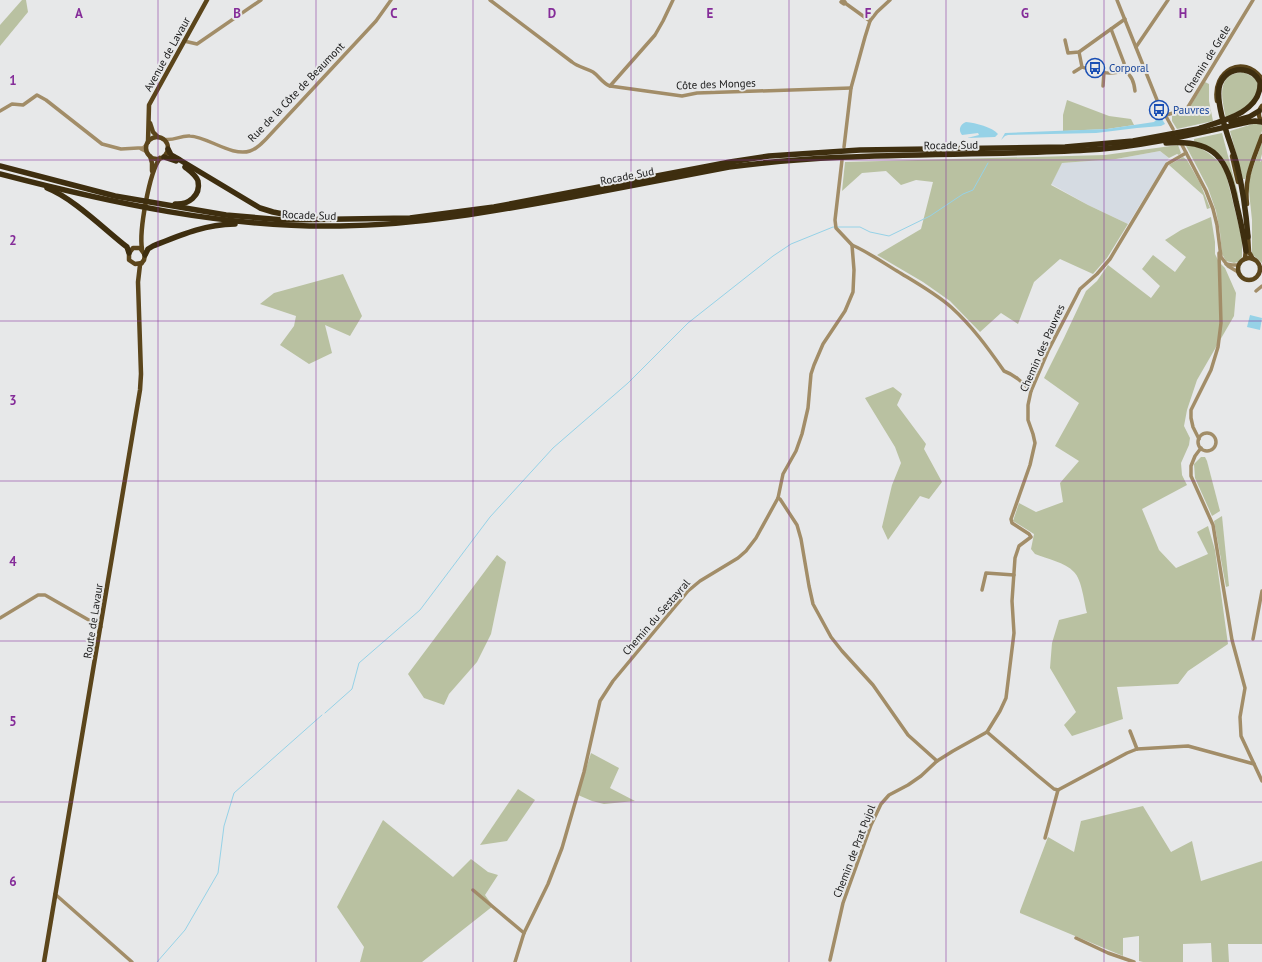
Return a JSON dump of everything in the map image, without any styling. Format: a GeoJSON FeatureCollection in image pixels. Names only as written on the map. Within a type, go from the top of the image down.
{"type":"FeatureCollection","features":[{"type":"Feature","properties":{"kind":"highway"},"geometry":{"type":"LineString","coordinates":[[1233,121],[1254,107],[1260,99],[1260,83],[1258,79],[1245,70],[1235,70],[1227,75],[1220,84],[1219,95],[1221,109],[1245,200],[1248,237]]}},
{"type":"Feature","properties":{"kind":"highway","name":"Rocade Sud"},"geometry":{"type":"LineString","coordinates":[[0,166],[95,192],[156,204],[226,215],[284,220],[410,218],[494,207],[730,162],[769,156],[860,150],[1065,147],[1133,141],[1186,132],[1249,117],[1260,109]]}},
{"type":"Feature","properties":{"kind":"highway","name":"Rocade Sud"},"geometry":{"type":"LineString","coordinates":[[1233,121],[1255,120],[1262,122]]}},
{"type":"Feature","properties":{"kind":"highway","name":"Rocade Sud"},"geometry":{"type":"LineString","coordinates":[[0,174],[150,209],[214,219],[291,226],[340,226],[443,220],[493,212],[729,167],[769,162],[860,156],[989,154],[1087,150],[1133,146],[1157,142],[1213,126]]}},
{"type":"Feature","properties":{"kind":"highway"},"geometry":{"type":"LineString","coordinates":[[1133,146],[1188,142],[1206,148],[1220,158],[1227,168],[1231,180],[1244,234],[1246,251]]}},
{"type":"Feature","properties":{"kind":"highway"},"geometry":{"type":"LineString","coordinates":[[168,148],[171,155],[260,208],[293,216],[328,220]]}},
{"type":"Feature","properties":{"kind":"highway"},"geometry":{"type":"LineString","coordinates":[[156,204],[181,205],[194,198],[197,192],[198,181],[191,171],[178,162],[162,158]]}},
{"type":"Feature","properties":{"kind":"highway"},"geometry":{"type":"LineString","coordinates":[[34,183],[50,189],[65,198],[131,251]]}},
{"type":"Feature","properties":{"kind":"highway"},"geometry":{"type":"LineString","coordinates":[[144,252],[154,246],[202,227],[220,224],[261,223]]}},
{"type":"Feature","properties":{"kind":"main road","name":"Avenue de Lavaur"},"geometry":{"type":"LineString","coordinates":[[148,143],[149,105],[207,0]]}},
{"type":"Feature","properties":{"kind":"main road"},"geometry":{"type":"LineString","coordinates":[[1262,79],[1250,68],[1238,67],[1226,71],[1222,75],[1216,90],[1219,113],[1243,201],[1246,230],[1246,251],[1245,259],[1239,265],[1238,272],[1242,278],[1248,280],[1254,279],[1260,272],[1261,266],[1253,259],[1249,252],[1246,186],[1248,175],[1262,136]]}},
{"type":"Feature","properties":{"kind":"main road"},"geometry":{"type":"LineString","coordinates":[[1260,109],[1260,119],[1262,122]]}},
{"type":"Feature","properties":{"kind":"main road"},"geometry":{"type":"LineString","coordinates":[[148,118],[158,137]]}},
{"type":"Feature","properties":{"kind":"main road"},"geometry":{"type":"LineString","coordinates":[[138,282],[136,270],[133,263],[129,260],[131,251],[138,242],[142,231],[152,175],[152,163],[148,154],[148,143],[152,138],[158,137],[163,139],[168,148],[152,175]]}},
{"type":"Feature","properties":{"kind":"main road"},"geometry":{"type":"LineString","coordinates":[[148,154],[155,159],[162,158]]}},
{"type":"Feature","properties":{"kind":"main road"},"geometry":{"type":"LineString","coordinates":[[138,282],[142,262],[144,260],[142,231]]}},
{"type":"Feature","properties":{"kind":"main road"},"geometry":{"type":"LineString","coordinates":[[131,251],[139,248],[144,252]]}},
{"type":"Feature","properties":{"kind":"main road"},"geometry":{"type":"LineString","coordinates":[[1245,259],[1253,259]]}},
{"type":"Feature","properties":{"kind":"main road"},"geometry":{"type":"LineString","coordinates":[[133,263],[137,264],[142,262]]}},
{"type":"Feature","properties":{"kind":"main road","name":"Route de Lavaur"},"geometry":{"type":"LineString","coordinates":[[44,962],[140,390],[141,374],[138,282]]}},
{"type":"Feature","properties":{"kind":"street"},"geometry":{"type":"LineString","coordinates":[[184,41],[197,44],[261,0]]}},
{"type":"Feature","properties":{"kind":"street","name":"Rue de la Côte de Beaumont"},"geometry":{"type":"LineString","coordinates":[[163,139],[173,140],[180,137],[191,136],[232,150],[243,152],[257,148],[376,21],[391,0]]}},
{"type":"Feature","properties":{"kind":"street","name":"Côte des Monges"},"geometry":{"type":"LineString","coordinates":[[490,0],[577,66],[592,72],[610,86],[682,96],[697,93],[851,88]]}},
{"type":"Feature","properties":{"kind":"street"},"geometry":{"type":"LineString","coordinates":[[610,86],[655,35],[673,0]]}},
{"type":"Feature","properties":{"kind":"street"},"geometry":{"type":"LineString","coordinates":[[844,147],[851,88],[870,20],[889,0]]}},
{"type":"Feature","properties":{"kind":"street"},"geometry":{"type":"LineString","coordinates":[[1117,0],[1157,100],[1173,129]]}},
{"type":"Feature","properties":{"kind":"street"},"geometry":{"type":"LineString","coordinates":[[1136,46],[1168,0]]}},
{"type":"Feature","properties":{"kind":"street","name":"Chemin de Grele"},"geometry":{"type":"LineString","coordinates":[[1166,115],[1184,110],[1188,107],[1253,0]]}},
{"type":"Feature","properties":{"kind":"street"},"geometry":{"type":"LineString","coordinates":[[845,3],[870,20]]}},
{"type":"Feature","properties":{"kind":"street"},"geometry":{"type":"LineString","coordinates":[[1063,54],[1079,52],[1125,19]]}},
{"type":"Feature","properties":{"kind":"street"},"geometry":{"type":"LineString","coordinates":[[1117,24],[1124,24],[1128,28]]}},
{"type":"Feature","properties":{"kind":"street"},"geometry":{"type":"LineString","coordinates":[[1111,29],[1124,63],[1124,70]]}},
{"type":"Feature","properties":{"kind":"street"},"geometry":{"type":"LineString","coordinates":[[1065,40],[1068,53]]}},
{"type":"Feature","properties":{"kind":"street"},"geometry":{"type":"LineString","coordinates":[[1079,52],[1082,67]]}},
{"type":"Feature","properties":{"kind":"street"},"geometry":{"type":"LineString","coordinates":[[1082,67],[1092,71],[1104,72],[1119,72],[1124,70]]}},
{"type":"Feature","properties":{"kind":"street"},"geometry":{"type":"LineString","coordinates":[[1074,72],[1082,67]]}},
{"type":"Feature","properties":{"kind":"street"},"geometry":{"type":"LineString","coordinates":[[1124,70],[1130,75],[1135,91]]}},
{"type":"Feature","properties":{"kind":"street"},"geometry":{"type":"LineString","coordinates":[[1103,86],[1104,72]]}},
{"type":"Feature","properties":{"kind":"street"},"geometry":{"type":"LineString","coordinates":[[0,111],[12,104],[23,105],[37,95],[46,100],[102,144],[121,149],[143,148],[148,143]]}},
{"type":"Feature","properties":{"kind":"street"},"geometry":{"type":"LineString","coordinates":[[168,148],[173,140]]}},
{"type":"Feature","properties":{"kind":"street"},"geometry":{"type":"LineString","coordinates":[[1182,145],[1206,191],[1213,209],[1217,224],[1220,253],[1221,323],[1218,347],[1211,370],[1191,410],[1194,430],[1200,437]]}},
{"type":"Feature","properties":{"kind":"street"},"geometry":{"type":"LineString","coordinates":[[138,148],[148,154]]}},
{"type":"Feature","properties":{"kind":"street","name":"Chemin des Pauvres"},"geometry":{"type":"LineString","coordinates":[[987,732],[1006,698],[1014,633],[1012,601],[1017,550],[1019,546],[1031,537],[1014,524],[1011,519],[1030,465],[1035,443],[1028,420],[1028,405],[1031,391],[1048,351],[1080,289],[1097,274],[1110,259],[1167,164],[1186,153]]}},
{"type":"Feature","properties":{"kind":"street"},"geometry":{"type":"LineString","coordinates":[[842,160],[835,227],[852,245],[864,250],[922,286],[950,307],[976,333],[1004,371],[1011,373],[1031,391]]}},
{"type":"Feature","properties":{"kind":"street","name":"Chemin du Sestayral"},"geometry":{"type":"LineString","coordinates":[[515,962],[524,933],[548,884],[562,848],[576,795],[584,772],[600,701],[613,681],[688,591],[700,581],[738,558],[751,546],[778,498],[783,474],[796,451],[802,434],[808,408],[811,374],[814,365],[823,344],[845,311],[853,292],[854,270],[852,245]]}},
{"type":"Feature","properties":{"kind":"street"},"geometry":{"type":"LineString","coordinates":[[1220,253],[1226,264],[1231,269],[1238,272]]}},
{"type":"Feature","properties":{"kind":"street"},"geometry":{"type":"LineString","coordinates":[[1226,264],[1239,265]]}},
{"type":"Feature","properties":{"kind":"street"},"geometry":{"type":"LineString","coordinates":[[1256,291],[1262,286]]}},
{"type":"Feature","properties":{"kind":"street"},"geometry":{"type":"LineString","coordinates":[[1207,433],[1212,434],[1216,442],[1215,446],[1210,450],[1201,448],[1198,443],[1200,437],[1207,433]]}},
{"type":"Feature","properties":{"kind":"street"},"geometry":{"type":"LineString","coordinates":[[1201,448],[1195,456],[1191,466],[1191,476],[1213,525],[1232,640],[1245,688],[1241,711],[1241,732],[1243,740],[1262,781]]}},
{"type":"Feature","properties":{"kind":"street"},"geometry":{"type":"LineString","coordinates":[[778,498],[797,525],[813,604],[831,637],[873,686],[908,735],[937,762]]}},
{"type":"Feature","properties":{"kind":"street"},"geometry":{"type":"LineString","coordinates":[[982,590],[986,573],[1014,575]]}},
{"type":"Feature","properties":{"kind":"street"},"geometry":{"type":"LineString","coordinates":[[1253,639],[1262,591]]}},
{"type":"Feature","properties":{"kind":"street"},"geometry":{"type":"LineString","coordinates":[[0,618],[38,596],[45,596],[101,627]]}},
{"type":"Feature","properties":{"kind":"street"},"geometry":{"type":"LineString","coordinates":[[987,732],[1054,789],[1058,790]]}},
{"type":"Feature","properties":{"kind":"street","name":"Chemin de Prat Pujol"},"geometry":{"type":"LineString","coordinates":[[830,960],[843,903],[879,808],[889,795],[908,785],[953,751],[987,732]]}},
{"type":"Feature","properties":{"kind":"street"},"geometry":{"type":"LineString","coordinates":[[1130,732],[1137,748]]}},
{"type":"Feature","properties":{"kind":"street"},"geometry":{"type":"LineString","coordinates":[[1045,838],[1058,790],[1137,748],[1188,746],[1254,764]]}},
{"type":"Feature","properties":{"kind":"street"},"geometry":{"type":"LineString","coordinates":[[473,890],[524,933]]}},
{"type":"Feature","properties":{"kind":"street"},"geometry":{"type":"LineString","coordinates":[[56,894],[132,962]]}},
{"type":"Feature","properties":{"kind":"street"},"geometry":{"type":"LineString","coordinates":[[1076,938],[1108,953],[1134,962]]}},
{"type":"Feature","properties":{"kind":"shaded area"},"geometry":{"type":"Polygon","coordinates":[[[1160,151],[1169,158],[1128,224],[1088,205],[1051,184],[1062,163],[1116,159],[1160,151]]]}},
{"type":"Feature","properties":{"kind":"green space"},"geometry":{"type":"Polygon","coordinates":[[[22,0],[26,0],[28,12],[0,46],[0,25],[22,0]]]}},
{"type":"Feature","properties":{"kind":"green space"},"geometry":{"type":"Polygon","coordinates":[[[1243,72],[1256,80],[1258,90],[1256,101],[1226,118],[1222,96],[1224,82],[1228,77],[1243,72]]]}},
{"type":"Feature","properties":{"kind":"green space"},"geometry":{"type":"Polygon","coordinates":[[[1205,82],[1209,84],[1209,101],[1213,121],[1177,129],[1172,121],[1172,116],[1188,110],[1205,82]]]}},
{"type":"Feature","properties":{"kind":"green space"},"geometry":{"type":"Polygon","coordinates":[[[1067,100],[1109,116],[1131,119],[1134,125],[1107,129],[1063,131],[1063,115],[1067,100]]]}},
{"type":"Feature","properties":{"kind":"green space"},"geometry":{"type":"Polygon","coordinates":[[[1256,123],[1262,125],[1262,131],[1245,179],[1243,179],[1230,131],[1256,123]]]}},
{"type":"Feature","properties":{"kind":"green space"},"geometry":{"type":"Polygon","coordinates":[[[1222,133],[1238,194],[1242,220],[1234,183],[1225,164],[1218,155],[1194,141],[1194,139],[1222,133]]]}},
{"type":"Feature","properties":{"kind":"green space"},"geometry":{"type":"Polygon","coordinates":[[[1262,142],[1260,162],[1262,160],[1262,263],[1252,254],[1252,220],[1248,182],[1262,142]]]}},
{"type":"Feature","properties":{"kind":"green space"},"geometry":{"type":"Polygon","coordinates":[[[1185,144],[1208,152],[1225,170],[1242,239],[1242,257],[1238,262],[1234,263],[1226,261],[1222,254],[1216,211],[1208,188],[1185,144]]]}},
{"type":"Feature","properties":{"kind":"green space"},"geometry":{"type":"Polygon","coordinates":[[[1178,145],[1181,153],[1169,158],[1160,151],[1116,159],[1062,163],[1051,185],[1128,224],[1107,258],[1093,274],[1060,259],[1034,282],[1018,324],[1001,313],[980,332],[950,301],[923,282],[877,255],[921,229],[933,182],[916,180],[901,185],[886,171],[862,173],[842,191],[845,162],[1105,155],[1178,145]]]}},
{"type":"Feature","properties":{"kind":"green space"},"geometry":{"type":"Polygon","coordinates":[[[1183,157],[1187,160],[1200,183],[1210,208],[1207,209],[1203,195],[1169,165],[1183,157]]]}},
{"type":"Feature","properties":{"kind":"green space"},"geometry":{"type":"Polygon","coordinates":[[[1211,217],[1215,242],[1215,254],[1219,262],[1225,268],[1236,293],[1234,316],[1197,380],[1187,410],[1184,426],[1190,438],[1189,445],[1181,463],[1182,475],[1187,485],[1142,509],[1159,550],[1176,568],[1208,554],[1197,532],[1208,526],[1215,550],[1228,644],[1188,671],[1178,684],[1117,687],[1123,719],[1072,736],[1064,725],[1076,712],[1050,668],[1052,643],[1059,620],[1087,613],[1081,586],[1074,572],[1066,566],[1035,554],[1031,549],[1034,534],[1013,521],[1019,503],[1036,512],[1063,502],[1060,483],[1079,461],[1055,446],[1079,403],[1044,378],[1086,291],[1097,281],[1108,265],[1151,298],[1160,286],[1142,269],[1153,255],[1175,272],[1186,257],[1165,240],[1181,230],[1211,217]]]}},
{"type":"Feature","properties":{"kind":"green space"},"geometry":{"type":"Polygon","coordinates":[[[343,274],[362,316],[350,336],[325,325],[332,353],[309,364],[280,345],[294,326],[296,316],[260,304],[274,293],[343,274]]]}},
{"type":"Feature","properties":{"kind":"green space"},"geometry":{"type":"Polygon","coordinates":[[[893,387],[902,394],[897,405],[926,444],[924,449],[942,482],[929,499],[920,496],[888,540],[882,527],[892,485],[901,463],[895,447],[865,398],[893,387]]]}},
{"type":"Feature","properties":{"kind":"green space"},"geometry":{"type":"Polygon","coordinates":[[[1201,457],[1205,457],[1207,461],[1220,511],[1212,516],[1195,478],[1194,464],[1201,457]]]}},
{"type":"Feature","properties":{"kind":"green space"},"geometry":{"type":"Polygon","coordinates":[[[1222,516],[1229,586],[1226,587],[1214,521],[1222,516]]]}},
{"type":"Feature","properties":{"kind":"green space"},"geometry":{"type":"Polygon","coordinates":[[[497,555],[506,562],[491,634],[477,662],[449,694],[444,705],[424,698],[408,674],[497,555]]]}},
{"type":"Feature","properties":{"kind":"green space"},"geometry":{"type":"Polygon","coordinates":[[[591,753],[619,768],[610,788],[635,801],[604,804],[578,795],[591,753]]]}},
{"type":"Feature","properties":{"kind":"green space"},"geometry":{"type":"Polygon","coordinates":[[[518,789],[535,800],[507,841],[480,845],[518,789]]]}},
{"type":"Feature","properties":{"kind":"green space"},"geometry":{"type":"Polygon","coordinates":[[[1143,806],[1171,852],[1192,841],[1201,881],[1262,861],[1262,944],[1228,944],[1229,962],[1212,962],[1211,943],[1183,944],[1183,962],[1143,962],[1139,961],[1139,936],[1123,938],[1123,956],[1020,913],[1048,837],[1074,852],[1081,821],[1143,806]]]}},
{"type":"Feature","properties":{"kind":"green space"},"geometry":{"type":"Polygon","coordinates":[[[383,820],[453,877],[471,859],[488,872],[498,875],[485,895],[493,906],[422,962],[360,962],[364,947],[337,907],[383,820]]]}},
{"type":"Feature","properties":{"kind":"water"},"geometry":{"type":"Polygon","coordinates":[[[1162,119],[1165,124],[1161,126],[1096,133],[1008,135],[1001,140],[1005,133],[1107,129],[1154,122],[1162,119]]]}},
{"type":"Feature","properties":{"kind":"water"},"geometry":{"type":"Polygon","coordinates":[[[966,122],[988,127],[998,134],[995,137],[967,138],[979,135],[978,133],[962,135],[960,127],[966,122]]]}},
{"type":"Feature","properties":{"kind":"water"},"geometry":{"type":"Polygon","coordinates":[[[1250,315],[1262,318],[1260,330],[1247,327],[1250,315]]]}},
{"type":"Feature","properties":{"kind":"waterway"},"geometry":{"type":"LineString","coordinates":[[325,713],[352,689],[359,663],[420,610],[490,517],[553,448],[628,383],[688,323],[773,256],[791,244],[833,227],[860,227],[870,232],[889,236],[930,216],[963,194],[973,190],[988,163]]}},
{"type":"Feature","properties":{"kind":"waterway"},"geometry":{"type":"LineString","coordinates":[[157,962],[185,930],[218,873],[224,826],[234,793],[322,715]]}},
{"type":"Feature","properties":{"kind":"place","name":"Corporal"},"geometry":{"type":"Point","coordinates":[1095,68]}},
{"type":"Feature","properties":{"kind":"place","name":"Pauvres"},"geometry":{"type":"Point","coordinates":[1159,110]}}]}
